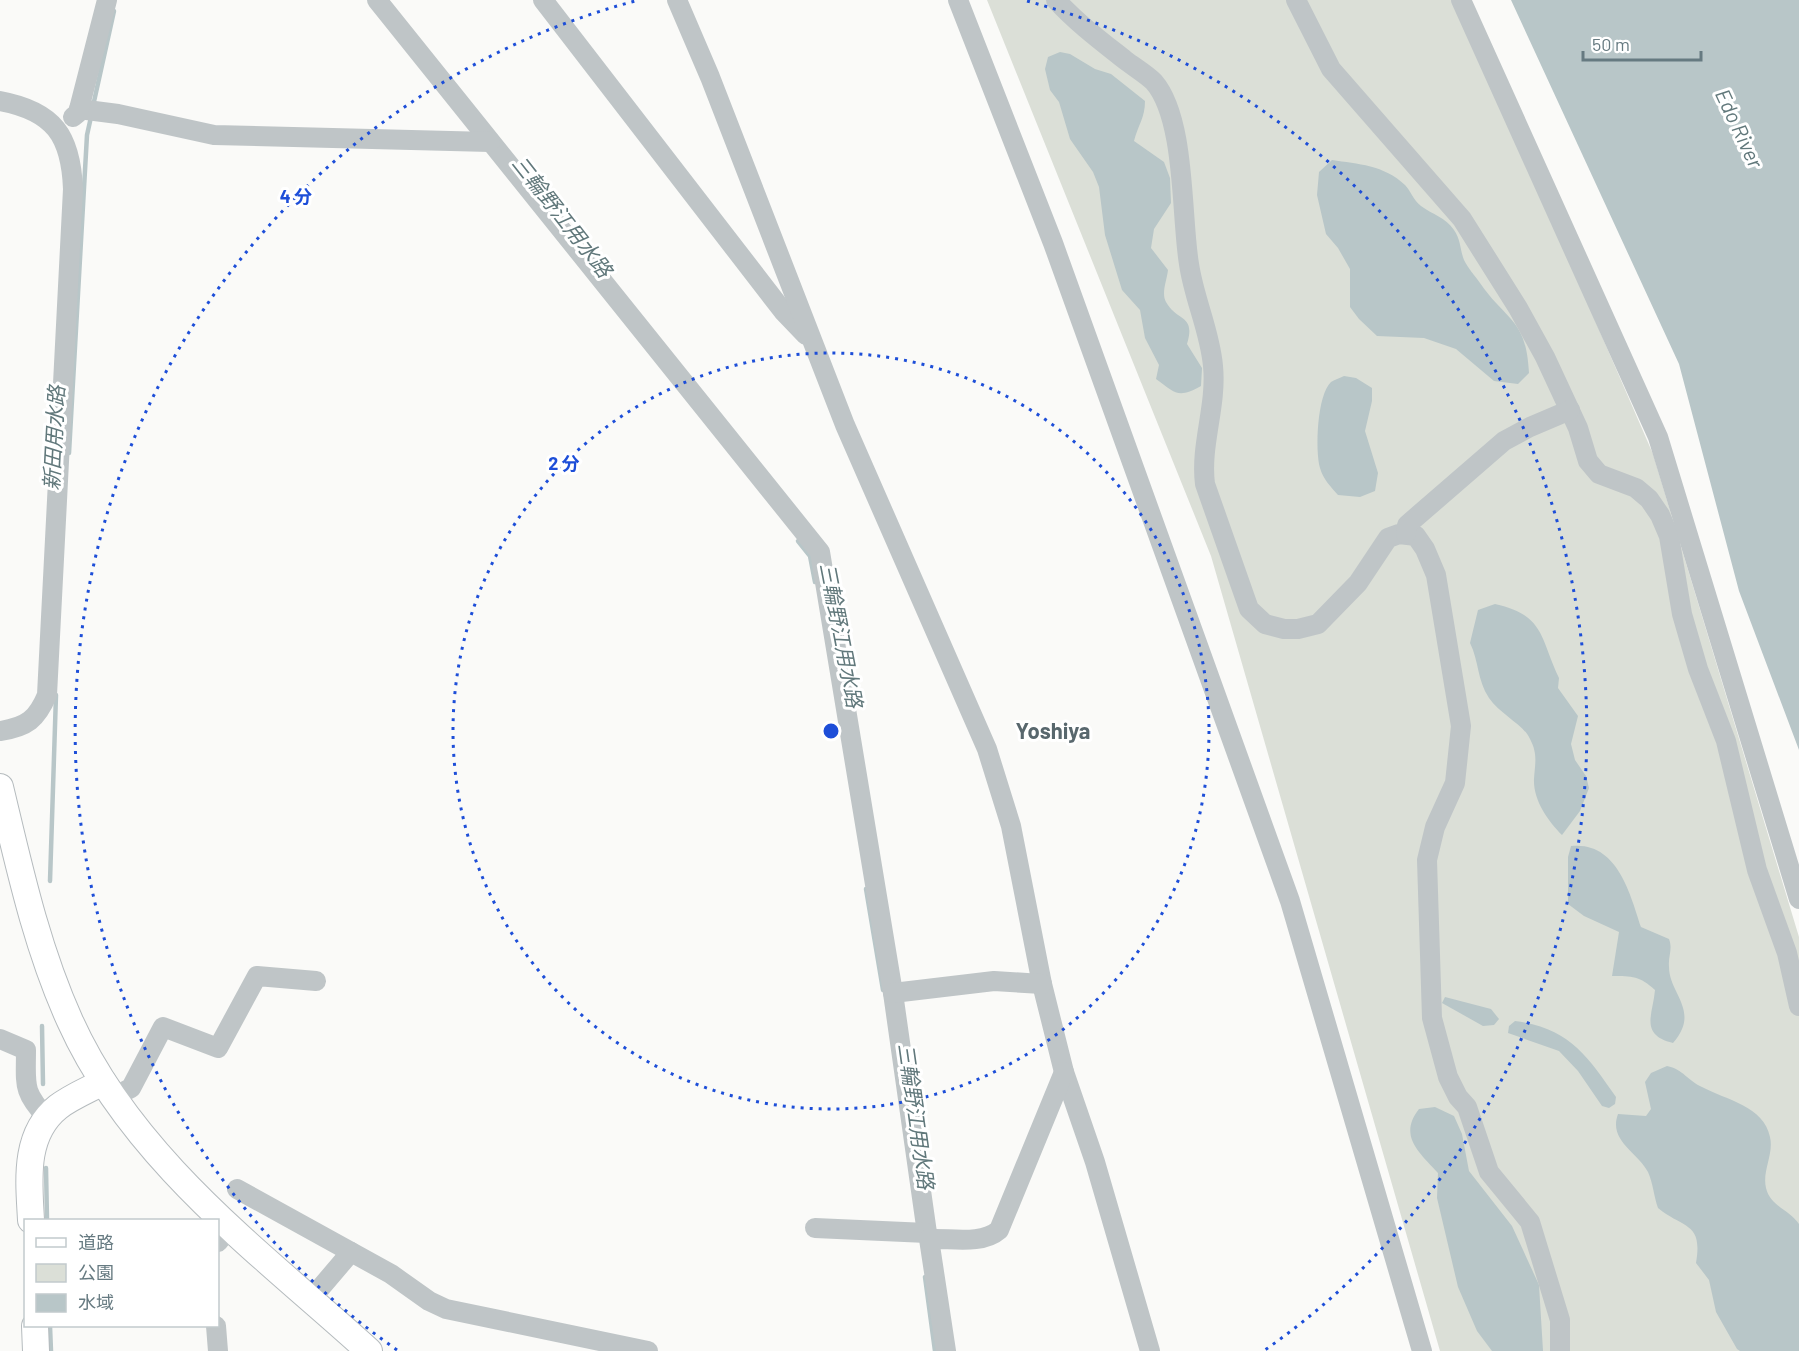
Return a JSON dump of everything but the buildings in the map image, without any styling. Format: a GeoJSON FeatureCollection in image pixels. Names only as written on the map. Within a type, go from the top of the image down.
{"type":"FeatureCollection","features":[{"type":"Feature","properties":{"kind":"main road"},"geometry":{"type":"LineString","coordinates":[[0,786],[30,907],[50,974],[71,1023],[108,1090],[214,1219]]}},
{"type":"Feature","properties":{"kind":"main road"},"geometry":{"type":"LineString","coordinates":[[31,1219],[29,1170],[31,1155],[35,1139],[47,1118],[58,1107],[108,1090]]}},
{"type":"Feature","properties":{"kind":"main road"},"geometry":{"type":"LineString","coordinates":[[222,1228],[311,1299],[369,1351]]}},
{"type":"Feature","properties":{"kind":"main road"},"geometry":{"type":"LineString","coordinates":[[35,1327],[36,1351]]}},
{"type":"Feature","properties":{"kind":"street"},"geometry":{"type":"LineString","coordinates":[[58,129],[78,113],[107,0]]}},
{"type":"Feature","properties":{"kind":"street"},"geometry":{"type":"LineString","coordinates":[[377,0],[820,552],[893,993],[946,1351]]}},
{"type":"Feature","properties":{"kind":"street"},"geometry":{"type":"LineString","coordinates":[[543,0],[783,311],[813,344]]}},
{"type":"Feature","properties":{"kind":"street"},"geometry":{"type":"LineString","coordinates":[[677,0],[710,77],[854,447],[987,749],[1011,826],[1042,984],[1064,1072],[1095,1162],[1150,1351]]}},
{"type":"Feature","properties":{"kind":"street"},"geometry":{"type":"LineString","coordinates":[[958,0],[1078,310],[1290,901],[1422,1351]]}},
{"type":"Feature","properties":{"kind":"street"},"geometry":{"type":"LineString","coordinates":[[1056,0],[1072,18],[1154,83],[1174,129],[1183,192],[1189,266],[1208,333],[1213,366],[1214,386],[1203,468],[1205,484],[1250,609],[1265,624],[1284,629],[1298,629],[1318,624],[1358,583],[1373,556],[1388,538],[1399,534],[1416,536],[1425,549],[1436,574],[1461,726],[1455,783],[1435,827],[1427,860],[1432,1018],[1448,1077],[1458,1097],[1467,1107],[1489,1173],[1530,1222],[1560,1320],[1560,1351]]}},
{"type":"Feature","properties":{"kind":"street"},"geometry":{"type":"LineString","coordinates":[[1296,0],[1331,69],[1462,219],[1518,308],[1570,410],[1588,461],[1599,474],[1636,488],[1660,515],[1669,537],[1682,614],[1698,669],[1726,741],[1757,870],[1786,953],[1799,1006]]}},
{"type":"Feature","properties":{"kind":"street"},"geometry":{"type":"LineString","coordinates":[[1461,0],[1658,437],[1799,899]]}},
{"type":"Feature","properties":{"kind":"street"},"geometry":{"type":"LineString","coordinates":[[0,101],[23,106],[38,113],[58,129],[66,143],[72,167],[73,189],[47,695],[39,714],[22,726],[0,731]]}},
{"type":"Feature","properties":{"kind":"street"},"geometry":{"type":"LineString","coordinates":[[79,109],[100,111],[214,135],[490,142]]}},
{"type":"Feature","properties":{"kind":"street"},"geometry":{"type":"LineString","coordinates":[[1406,534],[1407,525],[1504,441],[1570,410]]}},
{"type":"Feature","properties":{"kind":"street"},"geometry":{"type":"LineString","coordinates":[[1642,493],[1647,487],[1670,480]]}},
{"type":"Feature","properties":{"kind":"street"},"geometry":{"type":"LineString","coordinates":[[108,1090],[131,1088],[163,1027],[218,1048],[257,976],[316,981]]}},
{"type":"Feature","properties":{"kind":"street"},"geometry":{"type":"LineString","coordinates":[[893,993],[994,981],[1042,984]]}},
{"type":"Feature","properties":{"kind":"street"},"geometry":{"type":"LineString","coordinates":[[0,1039],[26,1050],[26,1090],[30,1100],[47,1118]]}},
{"type":"Feature","properties":{"kind":"street"},"geometry":{"type":"LineString","coordinates":[[815,1228],[980,1239],[991,1237],[999,1230],[1064,1072]]}},
{"type":"Feature","properties":{"kind":"street"},"geometry":{"type":"LineString","coordinates":[[222,1228],[238,1184],[391,1274],[429,1301],[446,1309],[648,1351]]}},
{"type":"Feature","properties":{"kind":"street"},"geometry":{"type":"LineString","coordinates":[[311,1299],[351,1252]]}},
{"type":"Feature","properties":{"kind":"street"},"geometry":{"type":"LineString","coordinates":[[216,1327],[218,1351]]}},
{"type":"Feature","properties":{"kind":"green space"},"geometry":{"type":"Polygon","coordinates":[[[987,0],[1456,0],[1653,454],[1799,937],[1799,1351],[1440,1351],[1211,556],[987,0]]]}},
{"type":"Feature","properties":{"kind":"water","name":"Edo River"},"geometry":{"type":"Polygon","coordinates":[[[1511,0],[1799,0],[1799,750],[1739,591],[1679,364],[1511,0]]]}},
{"type":"Feature","properties":{"kind":"water"},"geometry":{"type":"Polygon","coordinates":[[[1060,52],[1070,54],[1095,69],[1111,74],[1145,101],[1143,117],[1134,141],[1164,162],[1170,178],[1171,203],[1154,229],[1151,248],[1168,270],[1164,291],[1166,302],[1187,323],[1189,334],[1187,344],[1202,368],[1201,386],[1193,390],[1177,393],[1156,379],[1159,365],[1145,338],[1140,310],[1122,290],[1105,235],[1099,187],[1093,172],[1070,139],[1059,102],[1050,90],[1045,69],[1048,57],[1060,52]]]}},
{"type":"Feature","properties":{"kind":"water"},"geometry":{"type":"Polygon","coordinates":[[[1332,160],[1380,169],[1397,178],[1421,206],[1443,219],[1454,230],[1467,266],[1513,322],[1524,341],[1529,373],[1518,384],[1494,381],[1456,349],[1424,338],[1377,336],[1359,319],[1350,307],[1350,269],[1338,248],[1326,234],[1317,195],[1319,172],[1332,160]]]}},
{"type":"Feature","properties":{"kind":"water"},"geometry":{"type":"Polygon","coordinates":[[[1344,376],[1356,378],[1372,388],[1372,401],[1365,431],[1378,473],[1375,491],[1360,497],[1338,495],[1323,476],[1318,460],[1318,423],[1323,398],[1331,382],[1344,376]]]}},
{"type":"Feature","properties":{"kind":"water"},"geometry":{"type":"Polygon","coordinates":[[[1495,604],[1523,615],[1539,630],[1559,678],[1558,688],[1578,716],[1571,744],[1575,760],[1586,776],[1589,788],[1580,811],[1562,835],[1547,817],[1536,795],[1533,744],[1523,729],[1489,698],[1482,684],[1470,643],[1478,610],[1495,604]]]}},
{"type":"Feature","properties":{"kind":"water"},"geometry":{"type":"Polygon","coordinates":[[[1571,846],[1587,847],[1600,852],[1610,860],[1626,885],[1641,927],[1669,939],[1671,946],[1670,977],[1684,1012],[1681,1032],[1673,1043],[1656,1035],[1652,1029],[1650,1023],[1655,990],[1635,978],[1612,976],[1619,932],[1584,916],[1568,904],[1568,857],[1571,846]]]}},
{"type":"Feature","properties":{"kind":"water"},"geometry":{"type":"Polygon","coordinates":[[[1445,997],[1491,1009],[1499,1019],[1494,1025],[1483,1026],[1442,1003],[1445,997]]]}},
{"type":"Feature","properties":{"kind":"water"},"geometry":{"type":"Polygon","coordinates":[[[1515,1021],[1549,1030],[1575,1046],[1596,1068],[1616,1097],[1615,1104],[1609,1108],[1602,1106],[1578,1071],[1559,1051],[1508,1033],[1509,1026],[1515,1021]]]}},
{"type":"Feature","properties":{"kind":"water"},"geometry":{"type":"Polygon","coordinates":[[[1667,1066],[1712,1092],[1743,1105],[1760,1118],[1766,1126],[1771,1143],[1765,1182],[1768,1194],[1799,1224],[1799,1351],[1740,1351],[1737,1349],[1716,1312],[1709,1280],[1696,1263],[1697,1240],[1694,1233],[1658,1208],[1648,1172],[1620,1139],[1616,1123],[1618,1114],[1646,1116],[1651,1109],[1645,1082],[1651,1073],[1667,1066]]]}},
{"type":"Feature","properties":{"kind":"water"},"geometry":{"type":"Polygon","coordinates":[[[1435,1107],[1454,1116],[1462,1134],[1469,1171],[1512,1226],[1539,1285],[1543,1351],[1492,1351],[1477,1331],[1458,1287],[1437,1198],[1438,1173],[1418,1151],[1411,1136],[1410,1127],[1419,1109],[1435,1107]]]}},
{"type":"Feature","properties":{"kind":"waterway","name":"新田用水路"},"geometry":{"type":"LineString","coordinates":[[93,106],[114,11]]}},
{"type":"Feature","properties":{"kind":"waterway","name":"新田用水路"},"geometry":{"type":"LineString","coordinates":[[69,453],[87,135],[91,117]]}},
{"type":"Feature","properties":{"kind":"waterway","name":"三輪野江用水路"},"geometry":{"type":"LineString","coordinates":[[798,541],[810,556],[815,582]]}},
{"type":"Feature","properties":{"kind":"waterway","name":"新田用水路"},"geometry":{"type":"LineString","coordinates":[[50,881],[56,695]]}},
{"type":"Feature","properties":{"kind":"waterway","name":"三輪野江用水路"},"geometry":{"type":"LineString","coordinates":[[866,889],[883,990]]}},
{"type":"Feature","properties":{"kind":"waterway","name":"新田用水路"},"geometry":{"type":"LineString","coordinates":[[42,1026],[43,1084]]}},
{"type":"Feature","properties":{"kind":"waterway","name":"新田用水路"},"geometry":{"type":"LineString","coordinates":[[46,1168],[47,1219]]}},
{"type":"Feature","properties":{"kind":"waterway","name":"三輪野江用水路"},"geometry":{"type":"LineString","coordinates":[[925,1277],[935,1351]]}},
{"type":"Feature","properties":{"kind":"waterway","name":"新田用水路"},"geometry":{"type":"LineString","coordinates":[[50,1327],[51,1351]]}},
{"type":"Feature","properties":{"kind":"district","name":"Yoshiya"},"geometry":{"type":"Point","coordinates":[1053,730]}}]}
